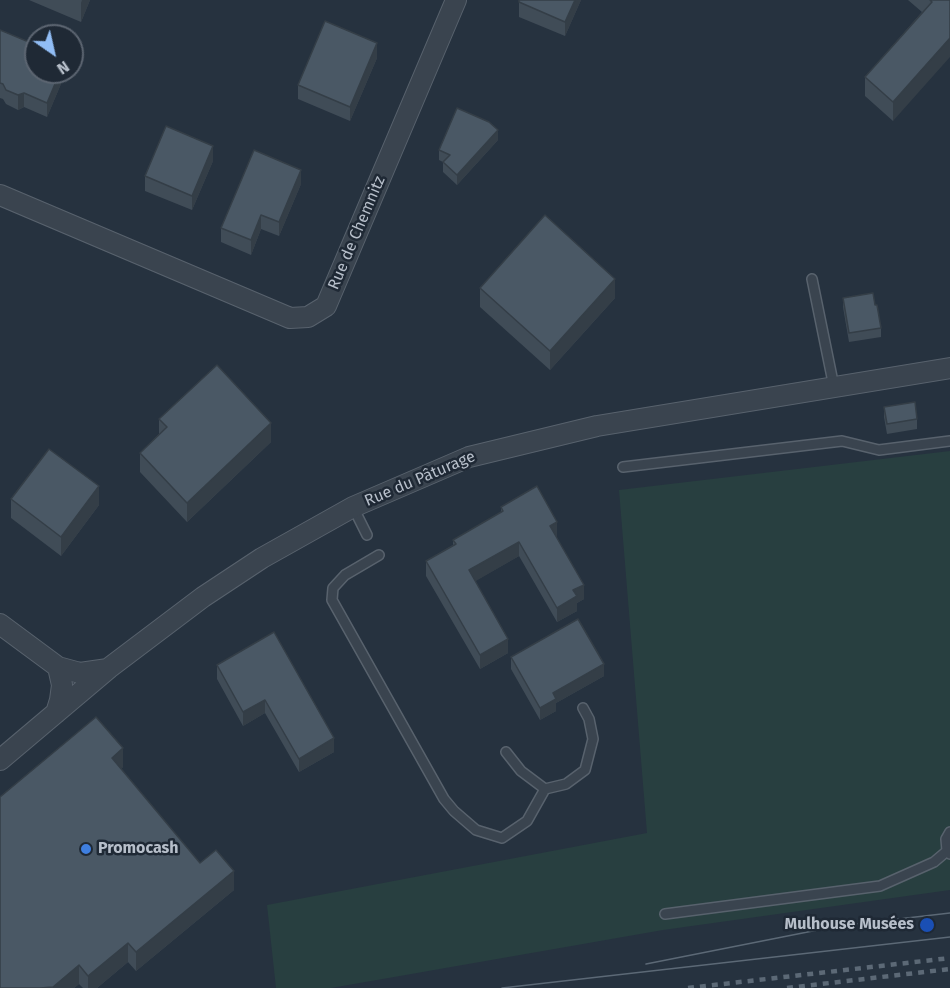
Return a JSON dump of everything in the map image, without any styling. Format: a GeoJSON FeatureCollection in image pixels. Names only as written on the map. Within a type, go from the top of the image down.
{"type":"FeatureCollection","features":[{"type":"Feature","properties":{"kind":"street","name":"Rue de Chemnitz"},"geometry":{"type":"LineString","coordinates":[[0,195],[290,318],[308,317],[326,306],[456,0]]}},
{"type":"Feature","properties":{"kind":"street","name":"Rue du Pâturage"},"geometry":{"type":"LineString","coordinates":[[0,760],[110,668],[203,597],[262,558],[353,507],[469,457],[597,426],[950,368]]}},
{"type":"Feature","properties":{"kind":"street"},"geometry":{"type":"LineString","coordinates":[[0,624],[58,667],[80,673],[110,668]]}},
{"type":"Feature","properties":{"kind":"street"},"geometry":{"type":"LineString","coordinates":[[56,713],[62,686],[58,667]]}},
{"type":"Feature","properties":{"kind":"lane"},"geometry":{"type":"LineString","coordinates":[[812,279],[834,387]]}},
{"type":"Feature","properties":{"kind":"lane"},"geometry":{"type":"LineString","coordinates":[[623,467],[842,441],[879,450],[950,441]]}},
{"type":"Feature","properties":{"kind":"lane"},"geometry":{"type":"LineString","coordinates":[[353,507],[367,535]]}},
{"type":"Feature","properties":{"kind":"lane"},"geometry":{"type":"LineString","coordinates":[[379,555],[345,574],[333,588],[332,600],[444,798],[454,812],[476,830],[502,838],[527,821],[545,789],[566,784],[585,770],[592,739],[589,719],[584,708]]}},
{"type":"Feature","properties":{"kind":"lane"},"geometry":{"type":"LineString","coordinates":[[506,752],[521,771],[545,789]]}},
{"type":"Feature","properties":{"kind":"lane"},"geometry":{"type":"LineString","coordinates":[[665,914],[880,886],[949,853],[946,839],[950,832]]}},
{"type":"Feature","properties":{"kind":"green space"},"geometry":{"type":"Polygon","coordinates":[[[950,451],[950,890],[663,930],[331,988],[276,988],[267,905],[647,833],[619,490],[950,451]]]}},
{"type":"Feature","properties":{"kind":"building"},"geometry":{"type":"Polygon","coordinates":[[[519,0],[575,0],[565,22],[519,2],[519,0]]]}},
{"type":"Feature","properties":{"kind":"building"},"geometry":{"type":"Polygon","coordinates":[[[930,0],[950,0],[950,38],[893,102],[865,77],[932,2],[930,0]]]}},
{"type":"Feature","properties":{"kind":"building"},"geometry":{"type":"Polygon","coordinates":[[[325,21],[377,43],[350,107],[298,85],[325,21]]]}},
{"type":"Feature","properties":{"kind":"building"},"geometry":{"type":"Polygon","coordinates":[[[0,30],[24,40],[24,84],[55,84],[47,103],[24,93],[18,95],[6,90],[0,83],[0,30]]]}},
{"type":"Feature","properties":{"kind":"building"},"geometry":{"type":"Polygon","coordinates":[[[457,108],[489,122],[498,130],[457,175],[443,162],[450,155],[439,150],[457,108]]]}},
{"type":"Feature","properties":{"kind":"building"},"geometry":{"type":"Polygon","coordinates":[[[166,126],[213,146],[192,196],[145,176],[166,126]]]}},
{"type":"Feature","properties":{"kind":"building"},"geometry":{"type":"Polygon","coordinates":[[[254,150],[301,170],[279,222],[261,215],[251,240],[221,228],[254,150]]]}},
{"type":"Feature","properties":{"kind":"building"},"geometry":{"type":"Polygon","coordinates":[[[545,215],[615,279],[550,351],[480,288],[545,215]]]}},
{"type":"Feature","properties":{"kind":"building"},"geometry":{"type":"Polygon","coordinates":[[[873,293],[881,328],[849,333],[843,298],[873,293]]]}},
{"type":"Feature","properties":{"kind":"building"},"geometry":{"type":"Polygon","coordinates":[[[217,365],[271,423],[187,503],[140,453],[167,427],[159,419],[217,365]]]}},
{"type":"Feature","properties":{"kind":"building"},"geometry":{"type":"Polygon","coordinates":[[[915,402],[917,419],[887,424],[884,407],[915,402]]]}},
{"type":"Feature","properties":{"kind":"building"},"geometry":{"type":"Polygon","coordinates":[[[49,449],[99,486],[61,537],[11,499],[49,449]]]}},
{"type":"Feature","properties":{"kind":"building"},"geometry":{"type":"Polygon","coordinates":[[[537,486],[557,522],[550,526],[584,585],[573,590],[577,596],[557,608],[519,542],[469,570],[508,639],[480,655],[426,561],[456,544],[453,540],[503,511],[501,507],[537,486]]]}},
{"type":"Feature","properties":{"kind":"building"},"geometry":{"type":"Polygon","coordinates":[[[578,619],[604,664],[553,693],[556,699],[540,708],[511,657],[578,619]]]}},
{"type":"Feature","properties":{"kind":"building"},"geometry":{"type":"Polygon","coordinates":[[[274,632],[334,738],[299,759],[265,700],[243,712],[217,665],[274,632]]]}},
{"type":"Feature","properties":{"kind":"building","name":"Promocash"},"geometry":{"type":"Polygon","coordinates":[[[96,717],[123,748],[112,758],[200,863],[216,850],[234,871],[136,952],[128,943],[88,976],[79,965],[53,987],[0,988],[0,797],[96,717]]]}},
{"type":"Feature","properties":{"kind":"tram line"},"geometry":{"type":"LineString","coordinates":[[646,964],[838,926],[950,913]]}},
{"type":"Feature","properties":{"kind":"tram line"},"geometry":{"type":"LineString","coordinates":[[502,988],[950,937]]}},
{"type":"Feature","properties":{"kind":"railway"},"geometry":{"type":"LineString","coordinates":[[688,988],[950,958]]}},
{"type":"Feature","properties":{"kind":"railway"},"geometry":{"type":"LineString","coordinates":[[787,988],[950,969]]}},
{"type":"Feature","properties":{"kind":"place","name":"Promocash"},"geometry":{"type":"Point","coordinates":[86,849]}},
{"type":"Feature","properties":{"kind":"place","name":"Mulhouse Musées"},"geometry":{"type":"Point","coordinates":[927,925]}}]}
